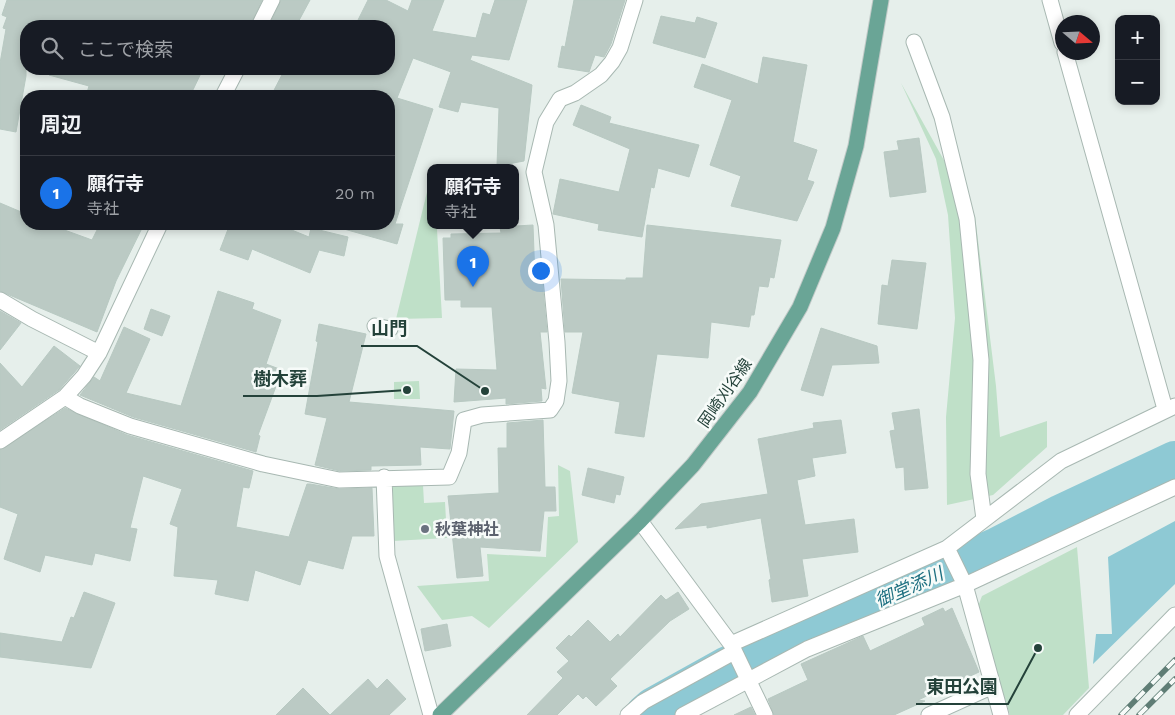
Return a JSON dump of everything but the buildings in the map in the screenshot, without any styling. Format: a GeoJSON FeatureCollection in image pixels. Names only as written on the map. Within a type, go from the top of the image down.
{"type":"FeatureCollection","features":[{"type":"Feature","properties":{"kind":"main road","name":"岡崎刈谷線"},"geometry":{"type":"LineString","coordinates":[[440,715],[640,521],[693,465],[750,392],[800,307],[833,228],[856,146],[881,0]]}},
{"type":"Feature","properties":{"kind":"street"},"geometry":{"type":"LineString","coordinates":[[261,20],[272,0]]}},
{"type":"Feature","properties":{"kind":"street"},"geometry":{"type":"LineString","coordinates":[[65,397],[80,406],[130,426],[263,464],[339,480],[449,476],[459,453],[464,420],[482,415],[550,410],[556,401],[559,381],[546,225],[534,172],[546,122],[560,99],[575,92],[601,75],[612,62],[620,48],[635,0]]}},
{"type":"Feature","properties":{"kind":"street"},"geometry":{"type":"LineString","coordinates":[[1050,0],[1055,18]]}},
{"type":"Feature","properties":{"kind":"street"},"geometry":{"type":"LineString","coordinates":[[914,42],[942,118],[968,219],[981,360],[978,474],[984,519]]}},
{"type":"Feature","properties":{"kind":"street"},"geometry":{"type":"LineString","coordinates":[[628,715],[642,702],[732,648],[947,548],[1061,461],[1170,408],[1067,60]]}},
{"type":"Feature","properties":{"kind":"street"},"geometry":{"type":"LineString","coordinates":[[226,90],[234,75]]}},
{"type":"Feature","properties":{"kind":"street"},"geometry":{"type":"LineString","coordinates":[[0,440],[65,397],[84,376],[99,353],[157,230]]}},
{"type":"Feature","properties":{"kind":"street"},"geometry":{"type":"LineString","coordinates":[[0,300],[32,319],[99,353]]}},
{"type":"Feature","properties":{"kind":"street"},"geometry":{"type":"LineString","coordinates":[[384,477],[387,556],[431,715]]}},
{"type":"Feature","properties":{"kind":"street"},"geometry":{"type":"LineString","coordinates":[[683,715],[807,649],[965,585],[1175,488]]}},
{"type":"Feature","properties":{"kind":"street"},"geometry":{"type":"LineString","coordinates":[[640,521],[732,648],[747,682],[765,715]]}},
{"type":"Feature","properties":{"kind":"street"},"geometry":{"type":"LineString","coordinates":[[947,548],[965,585],[1001,715]]}},
{"type":"Feature","properties":{"kind":"street"},"geometry":{"type":"LineString","coordinates":[[1077,715],[1175,615]]}},
{"type":"Feature","properties":{"kind":"street"},"geometry":{"type":"LineString","coordinates":[[929,715],[993,686]]}},
{"type":"Feature","properties":{"kind":"green space"},"geometry":{"type":"Polygon","coordinates":[[[901,83],[975,216],[996,386],[1000,437],[1047,421],[1047,447],[993,495],[947,505],[946,417],[955,318],[948,215],[936,159],[901,83]]]}},
{"type":"Feature","properties":{"kind":"green space"},"geometry":{"type":"Polygon","coordinates":[[[427,192],[427,229],[437,229],[442,318],[396,319],[427,192]]]}},
{"type":"Feature","properties":{"kind":"green space"},"geometry":{"type":"Polygon","coordinates":[[[419,381],[420,399],[394,399],[394,382],[419,381]]]}},
{"type":"Feature","properties":{"kind":"green space"},"geometry":{"type":"Polygon","coordinates":[[[558,465],[570,471],[578,542],[489,628],[472,616],[442,620],[417,586],[489,581],[487,554],[546,557],[548,517],[559,516],[558,465]]]}},
{"type":"Feature","properties":{"kind":"green space"},"geometry":{"type":"Polygon","coordinates":[[[423,485],[424,503],[445,502],[447,538],[393,541],[390,486],[423,485]]]}},
{"type":"Feature","properties":{"kind":"green space"},"geometry":{"type":"Polygon","coordinates":[[[1077,547],[1089,688],[1063,715],[1010,715],[977,609],[982,596],[1077,547]]]}},
{"type":"Feature","properties":{"kind":"water"},"geometry":{"type":"Polygon","coordinates":[[[1175,521],[1175,584],[1093,664],[1096,634],[1112,634],[1108,557],[1175,521]]]}},
{"type":"Feature","properties":{"kind":"waterway","name":"御堂添川"},"geometry":{"type":"LineString","coordinates":[[646,715],[654,708],[726,668],[998,548],[1062,515],[1175,462]]}},
{"type":"Feature","properties":{"kind":"railway"},"geometry":{"type":"LineString","coordinates":[[1121,715],[1175,660]]}},
{"type":"Feature","properties":{"kind":"railway"},"geometry":{"type":"LineString","coordinates":[[1139,715],[1175,679]]}},
{"type":"Feature","properties":{"kind":"place","name":"願行寺"},"geometry":{"type":"Point","coordinates":[473,287]}},
{"type":"Feature","properties":{"kind":"place","name":"樹木葬"},"geometry":{"type":"Point","coordinates":[407,390]}},
{"type":"Feature","properties":{"kind":"place","name":"山門"},"geometry":{"type":"Point","coordinates":[485,391]}},
{"type":"Feature","properties":{"kind":"place","name":"秋葉神社"},"geometry":{"type":"Point","coordinates":[425,529]}},
{"type":"Feature","properties":{"kind":"place","name":"東田公園"},"geometry":{"type":"Point","coordinates":[1038,648]}}]}
